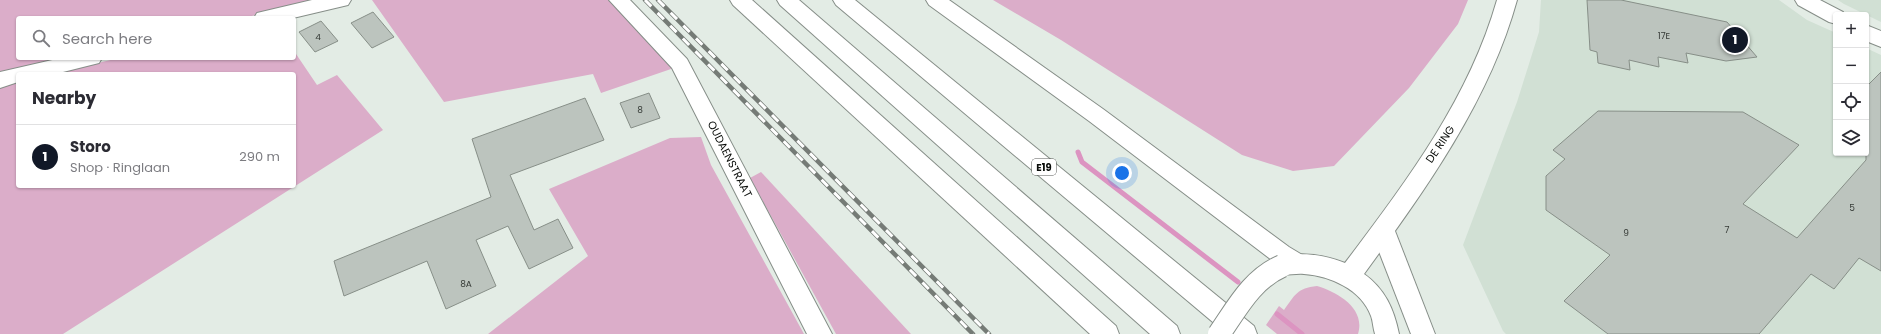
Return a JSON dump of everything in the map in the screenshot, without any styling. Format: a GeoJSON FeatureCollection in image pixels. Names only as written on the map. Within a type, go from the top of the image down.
{"type":"FeatureCollection","features":[{"type":"Feature","properties":{"kind":"main road"},"geometry":{"type":"LineString","coordinates":[[273,16],[341,0]]}},
{"type":"Feature","properties":{"kind":"main road","name":"OUDAENSTRAAT"},"geometry":{"type":"LineString","coordinates":[[619,0],[680,64],[820,334]]}},
{"type":"Feature","properties":{"kind":"main road"},"geometry":{"type":"LineString","coordinates":[[740,0],[1107,334]]}},
{"type":"Feature","properties":{"kind":"main road"},"geometry":{"type":"LineString","coordinates":[[787,0],[1168,334]]}},
{"type":"Feature","properties":{"kind":"main road","name":"E19"},"geometry":{"type":"LineString","coordinates":[[843,0],[1245,334]]}},
{"type":"Feature","properties":{"kind":"main road"},"geometry":{"type":"LineString","coordinates":[[936,0],[1096,115],[1282,254],[1289,264]]}},
{"type":"Feature","properties":{"kind":"main road","name":"DE RING"},"geometry":{"type":"LineString","coordinates":[[1349,276],[1383,231],[1456,120],[1482,73],[1501,27],[1507,0]]}},
{"type":"Feature","properties":{"kind":"main road"},"geometry":{"type":"LineString","coordinates":[[1805,0],[1833,15]]}},
{"type":"Feature","properties":{"kind":"main road"},"geometry":{"type":"LineString","coordinates":[[1869,34],[1881,40]]}},
{"type":"Feature","properties":{"kind":"main road"},"geometry":{"type":"LineString","coordinates":[[32,72],[84,60]]}},
{"type":"Feature","properties":{"kind":"main road"},"geometry":{"type":"LineString","coordinates":[[0,80],[16,76]]}},
{"type":"Feature","properties":{"kind":"main road"},"geometry":{"type":"LineString","coordinates":[[1383,231],[1424,334]]}},
{"type":"Feature","properties":{"kind":"main road"},"geometry":{"type":"LineString","coordinates":[[1219,334],[1256,284],[1269,272],[1289,264],[1328,267],[1349,276],[1366,290],[1380,307],[1386,321],[1387,334]]}},
{"type":"Feature","properties":{"kind":"shaded area"},"geometry":{"type":"Polygon","coordinates":[[[0,0],[320,0],[252,16],[16,16],[16,60],[64,60],[0,75],[0,0]]]}},
{"type":"Feature","properties":{"kind":"shaded area"},"geometry":{"type":"Polygon","coordinates":[[[372,0],[610,0],[672,66],[671,69],[601,93],[593,74],[444,102],[372,0]]]}},
{"type":"Feature","properties":{"kind":"shaded area"},"geometry":{"type":"Polygon","coordinates":[[[993,0],[1468,0],[1458,24],[1409,88],[1334,166],[1293,171],[1242,155],[1061,40],[993,0]]]}},
{"type":"Feature","properties":{"kind":"shaded area"},"geometry":{"type":"Polygon","coordinates":[[[1541,0],[1779,0],[1807,20],[1833,32],[1833,156],[1869,156],[1869,49],[1881,55],[1881,334],[1506,334],[1503,331],[1463,245],[1517,102],[1539,32],[1541,0]]]}},
{"type":"Feature","properties":{"kind":"shaded area"},"geometry":{"type":"Polygon","coordinates":[[[1838,0],[1881,0],[1881,22],[1869,16],[1869,12],[1860,12],[1838,0]]]}},
{"type":"Feature","properties":{"kind":"shaded area"},"geometry":{"type":"Polygon","coordinates":[[[296,54],[317,85],[337,75],[383,130],[296,185],[296,72],[60,72],[110,60],[296,60],[296,54]]]}},
{"type":"Feature","properties":{"kind":"shaded area"},"geometry":{"type":"Polygon","coordinates":[[[16,82],[16,188],[292,188],[63,334],[0,334],[0,86],[16,82]]]}},
{"type":"Feature","properties":{"kind":"shaded area"},"geometry":{"type":"Polygon","coordinates":[[[701,137],[711,165],[804,334],[488,334],[588,256],[549,189],[670,138],[701,137]]]}},
{"type":"Feature","properties":{"kind":"shaded area"},"geometry":{"type":"Polygon","coordinates":[[[761,172],[911,334],[836,334],[750,178],[761,172]]]}},
{"type":"Feature","properties":{"kind":"shaded area"},"geometry":{"type":"Polygon","coordinates":[[[1317,286],[1333,292],[1348,302],[1354,309],[1358,316],[1358,334],[1277,334],[1266,325],[1279,306],[1284,310],[1297,293],[1305,288],[1317,286]]]}},
{"type":"Feature","properties":{"kind":"building"},"geometry":{"type":"Polygon","coordinates":[[[1587,0],[1621,0],[1727,22],[1757,57],[1726,61],[1686,53],[1688,63],[1658,57],[1659,67],[1629,60],[1630,70],[1598,63],[1597,52],[1590,50],[1587,0]]]}},
{"type":"Feature","properties":{"kind":"building"},"geometry":{"type":"Polygon","coordinates":[[[373,12],[394,37],[372,48],[351,23],[373,12]]]}},
{"type":"Feature","properties":{"kind":"building"},"geometry":{"type":"Polygon","coordinates":[[[321,21],[338,41],[315,52],[299,32],[321,21]]]}},
{"type":"Feature","properties":{"kind":"building"},"geometry":{"type":"Polygon","coordinates":[[[1881,72],[1881,271],[1859,258],[1834,289],[1811,274],[1759,334],[1608,334],[1564,301],[1610,255],[1546,210],[1546,176],[1565,159],[1553,150],[1598,111],[1743,112],[1799,145],[1743,204],[1797,238],[1866,160],[1866,156],[1869,156],[1869,84],[1881,72]]]}},
{"type":"Feature","properties":{"kind":"building"},"geometry":{"type":"Polygon","coordinates":[[[649,93],[660,118],[631,128],[620,103],[649,93]]]}},
{"type":"Feature","properties":{"kind":"building"},"geometry":{"type":"Polygon","coordinates":[[[585,98],[604,140],[510,175],[534,230],[558,219],[573,248],[529,269],[508,226],[476,240],[496,286],[446,309],[427,261],[344,296],[334,261],[491,197],[472,139],[585,98]]]}},
{"type":"Feature","properties":{"kind":"waterway"},"geometry":{"type":"LineString","coordinates":[[1078,152],[1082,162],[1238,282]]}},
{"type":"Feature","properties":{"kind":"waterway"},"geometry":{"type":"LineString","coordinates":[[1277,314],[1302,334]]}},
{"type":"Feature","properties":{"kind":"railway"},"geometry":{"type":"LineString","coordinates":[[645,0],[973,334]]}},
{"type":"Feature","properties":{"kind":"railway"},"geometry":{"type":"LineString","coordinates":[[658,0],[989,334]]}},
{"type":"Feature","properties":{"kind":"place","name":"Storo"},"geometry":{"type":"Point","coordinates":[1735,40]}}]}
